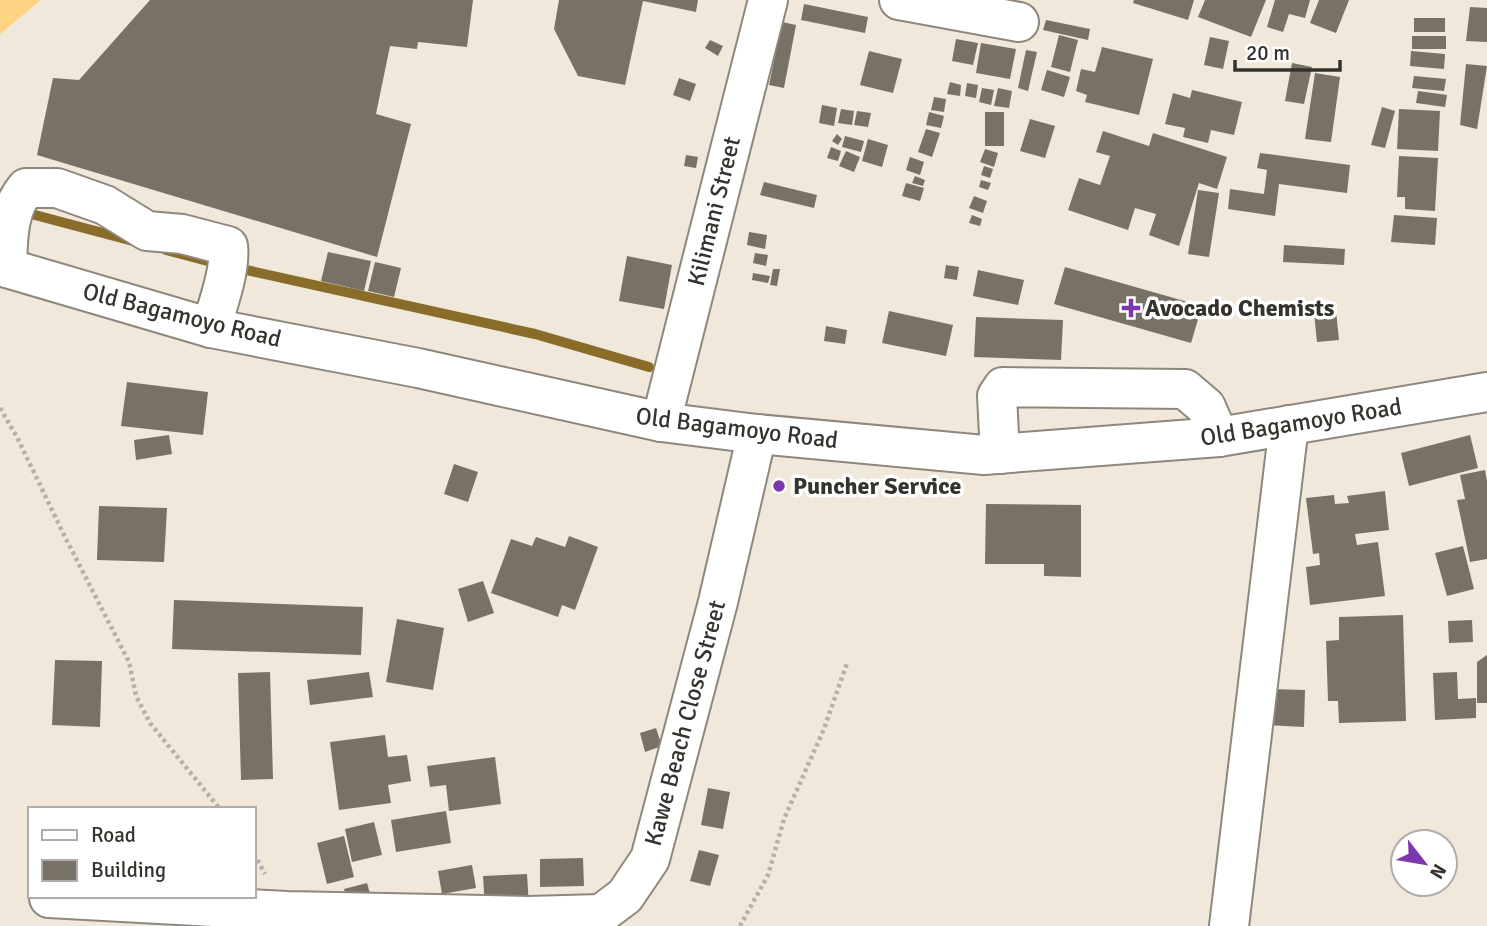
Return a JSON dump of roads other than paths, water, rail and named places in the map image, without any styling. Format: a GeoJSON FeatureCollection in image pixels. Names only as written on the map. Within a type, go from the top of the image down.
{"type":"FeatureCollection","features":[{"type":"Feature","properties":{"kind":"street","name":"Kilimani Street"},"geometry":{"type":"LineString","coordinates":[[661,422],[768,0]]}},
{"type":"Feature","properties":{"kind":"street"},"geometry":{"type":"LineString","coordinates":[[899,0],[1019,22]]}},
{"type":"Feature","properties":{"kind":"street"},"geometry":{"type":"LineString","coordinates":[[4,267],[9,223],[19,197],[26,188],[57,188],[105,205],[147,231],[182,234],[228,246],[224,283],[211,328]]}},
{"type":"Feature","properties":{"kind":"street","name":"Old Bagamoyo Road"},"geometry":{"type":"LineString","coordinates":[[4,267],[211,328],[418,368],[661,422],[757,434],[984,455],[1219,437],[1487,392]]}},
{"type":"Feature","properties":{"kind":"street"},"geometry":{"type":"LineString","coordinates":[[1000,454],[997,396],[1003,387],[1185,388],[1206,407],[1219,437]]}},
{"type":"Feature","properties":{"kind":"street"},"geometry":{"type":"LineString","coordinates":[[1228,926],[1289,425]]}},
{"type":"Feature","properties":{"kind":"street","name":"Kawe Beach Close Street"},"geometry":{"type":"LineString","coordinates":[[49,898],[472,920],[601,914],[625,896],[650,859],[718,602],[757,434]]}},
{"type":"Feature","properties":{"kind":"waterway"},"geometry":{"type":"LineString","coordinates":[[20,211],[133,241]]}},
{"type":"Feature","properties":{"kind":"waterway"},"geometry":{"type":"LineString","coordinates":[[166,250],[535,334],[649,367]]}},
{"type":"Feature","properties":{"kind":"place","name":"Avocado Chemists"},"geometry":{"type":"Point","coordinates":[1131,308]}},
{"type":"Feature","properties":{"kind":"place","name":"Puncher Service"},"geometry":{"type":"Point","coordinates":[779,486]}}]}
